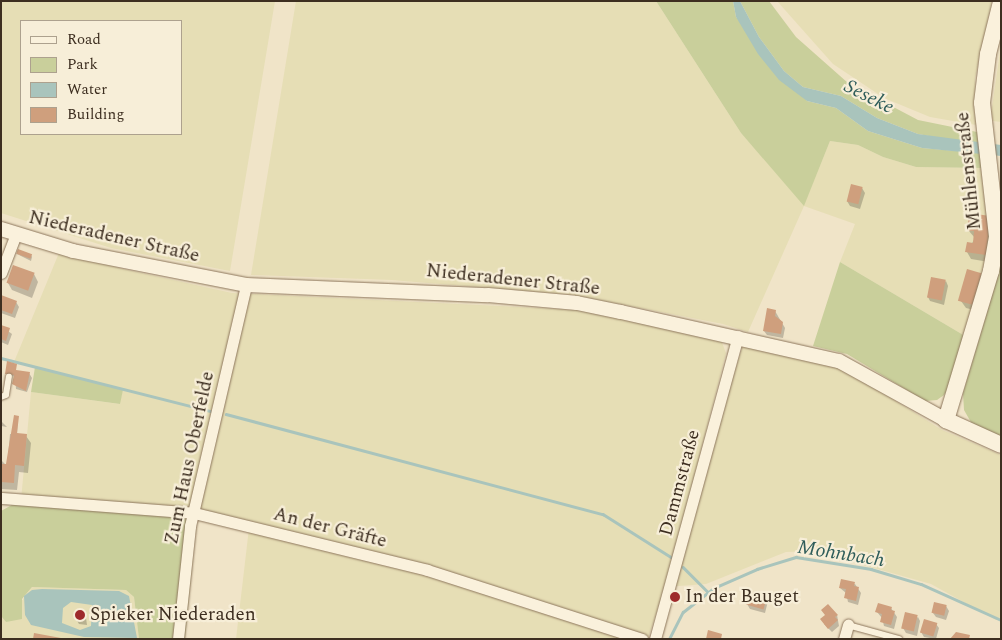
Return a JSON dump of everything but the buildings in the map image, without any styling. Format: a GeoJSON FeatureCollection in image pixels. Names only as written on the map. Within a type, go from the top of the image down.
{"type":"FeatureCollection","features":[{"type":"Feature","properties":{"kind":"main road","name":"Mühlenstraße"},"geometry":{"type":"LineString","coordinates":[[946,420],[994,254],[997,219],[984,138],[983,79],[1001,2]]}},
{"type":"Feature","properties":{"kind":"main road","name":"Niederadener Straße"},"geometry":{"type":"LineString","coordinates":[[946,420],[1001,445]]}},
{"type":"Feature","properties":{"kind":"street","name":"Niederadener Straße"},"geometry":{"type":"LineString","coordinates":[[1,229],[132,264],[246,285],[397,289],[539,299],[586,305],[738,336],[839,361],[946,420]]}},
{"type":"Feature","properties":{"kind":"street"},"geometry":{"type":"LineString","coordinates":[[1,273],[16,234]]}},
{"type":"Feature","properties":{"kind":"street","name":"Zum Haus Oberfelde"},"geometry":{"type":"LineString","coordinates":[[178,639],[194,514],[246,285]]}},
{"type":"Feature","properties":{"kind":"street","name":"Dammstraße"},"geometry":{"type":"LineString","coordinates":[[654,639],[738,336]]}},
{"type":"Feature","properties":{"kind":"street","name":"An der Gräfte"},"geometry":{"type":"LineString","coordinates":[[1,498],[194,514],[428,570],[642,639]]}},
{"type":"Feature","properties":{"kind":"street"},"geometry":{"type":"LineString","coordinates":[[844,639],[848,625]]}},
{"type":"Feature","properties":{"kind":"lane"},"geometry":{"type":"LineString","coordinates":[[1,397],[6,395],[9,377]]}},
{"type":"Feature","properties":{"kind":"lane"},"geometry":{"type":"LineString","coordinates":[[848,625],[899,639]]}},
{"type":"Feature","properties":{"kind":"shaded area"},"geometry":{"type":"Polygon","coordinates":[[[1,1],[275,1],[230,271],[111,248],[1,213],[1,1]]]}},
{"type":"Feature","properties":{"kind":"shaded area"},"geometry":{"type":"Polygon","coordinates":[[[296,1],[656,1],[741,133],[804,205],[830,141],[858,145],[883,157],[916,167],[983,168],[992,222],[988,257],[965,336],[840,262],[855,224],[804,206],[748,332],[723,324],[573,295],[392,280],[251,275],[296,1]]]}},
{"type":"Feature","properties":{"kind":"shaded area"},"geometry":{"type":"Polygon","coordinates":[[[777,1],[992,1],[975,78],[976,125],[930,117],[884,98],[833,64],[777,1]]]}},
{"type":"Feature","properties":{"kind":"shaded area"},"geometry":{"type":"Polygon","coordinates":[[[1001,45],[1001,122],[993,121],[991,114],[1001,45]]]}},
{"type":"Feature","properties":{"kind":"shaded area"},"geometry":{"type":"Polygon","coordinates":[[[61,248],[119,268],[232,293],[580,310],[721,340],[726,353],[669,575],[743,345],[832,361],[942,430],[1001,455],[1001,617],[996,620],[931,584],[813,551],[786,552],[706,584],[665,587],[648,638],[428,567],[197,515],[21,500],[31,392],[119,404],[123,390],[14,362],[61,248]]]}},
{"type":"Feature","properties":{"kind":"shaded area"},"geometry":{"type":"Polygon","coordinates":[[[249,528],[426,572],[635,639],[236,639],[249,528]]]}},
{"type":"Feature","properties":{"kind":"shaded area"},"geometry":{"type":"Polygon","coordinates":[[[32,587],[126,590],[134,597],[139,639],[1,639],[1,616],[6,622],[32,587]]]}},
{"type":"Feature","properties":{"kind":"green space"},"geometry":{"type":"Polygon","coordinates":[[[656,1],[733,1],[736,17],[807,101],[836,108],[868,131],[922,148],[980,153],[983,168],[916,167],[883,157],[858,145],[830,141],[804,206],[741,133],[656,1]]]}},
{"type":"Feature","properties":{"kind":"green space"},"geometry":{"type":"Polygon","coordinates":[[[740,1],[769,1],[796,37],[848,83],[918,120],[977,132],[979,145],[918,134],[877,118],[841,96],[803,87],[784,71],[759,37],[740,1]]]}},
{"type":"Feature","properties":{"kind":"green space"},"geometry":{"type":"Polygon","coordinates":[[[1001,252],[1001,437],[972,424],[964,410],[963,393],[995,285],[1001,252]]]}},
{"type":"Feature","properties":{"kind":"green space"},"geometry":{"type":"Polygon","coordinates":[[[840,262],[965,336],[951,385],[944,395],[937,400],[925,401],[847,354],[813,346],[840,262]]]}},
{"type":"Feature","properties":{"kind":"green space"},"geometry":{"type":"Polygon","coordinates":[[[35,367],[123,390],[120,404],[31,392],[35,367]]]}},
{"type":"Feature","properties":{"kind":"green space"},"geometry":{"type":"Polygon","coordinates":[[[21,500],[197,515],[185,639],[139,639],[134,597],[126,590],[32,587],[22,599],[22,619],[6,622],[1,616],[1,511],[21,500]]]}},
{"type":"Feature","properties":{"kind":"water"},"geometry":{"type":"Polygon","coordinates":[[[733,1],[740,1],[759,37],[784,71],[803,87],[841,96],[877,118],[918,134],[1001,145],[1001,156],[922,148],[868,131],[836,108],[807,101],[779,80],[758,54],[736,17],[733,1]]]}},
{"type":"Feature","properties":{"kind":"water"},"geometry":{"type":"Polygon","coordinates":[[[32,590],[119,591],[129,596],[137,638],[84,637],[31,625],[25,615],[24,596],[32,590]],[[71,602],[63,608],[62,623],[80,630],[91,626],[92,605],[71,602]]]}},
{"type":"Feature","properties":{"kind":"waterway"},"geometry":{"type":"LineString","coordinates":[[1,358],[210,411]]}},
{"type":"Feature","properties":{"kind":"waterway"},"geometry":{"type":"LineString","coordinates":[[226,414],[603,514],[671,557]]}},
{"type":"Feature","properties":{"kind":"waterway","name":"Mohnbach"},"geometry":{"type":"LineString","coordinates":[[669,639],[683,612],[714,588],[757,569],[796,557],[871,569],[921,584],[1001,620]]}},
{"type":"Feature","properties":{"kind":"waterway"},"geometry":{"type":"LineString","coordinates":[[683,567],[708,592]]}},
{"type":"Feature","properties":{"kind":"place","name":"In der Bauget"},"geometry":{"type":"Point","coordinates":[675,597]}},
{"type":"Feature","properties":{"kind":"place","name":"Spieker Niederaden"},"geometry":{"type":"Point","coordinates":[80,615]}},
{"type":"Feature","properties":{"kind":"water label","name":"Seseke"},"geometry":{"type":"Point","coordinates":[869,97]}}]}
